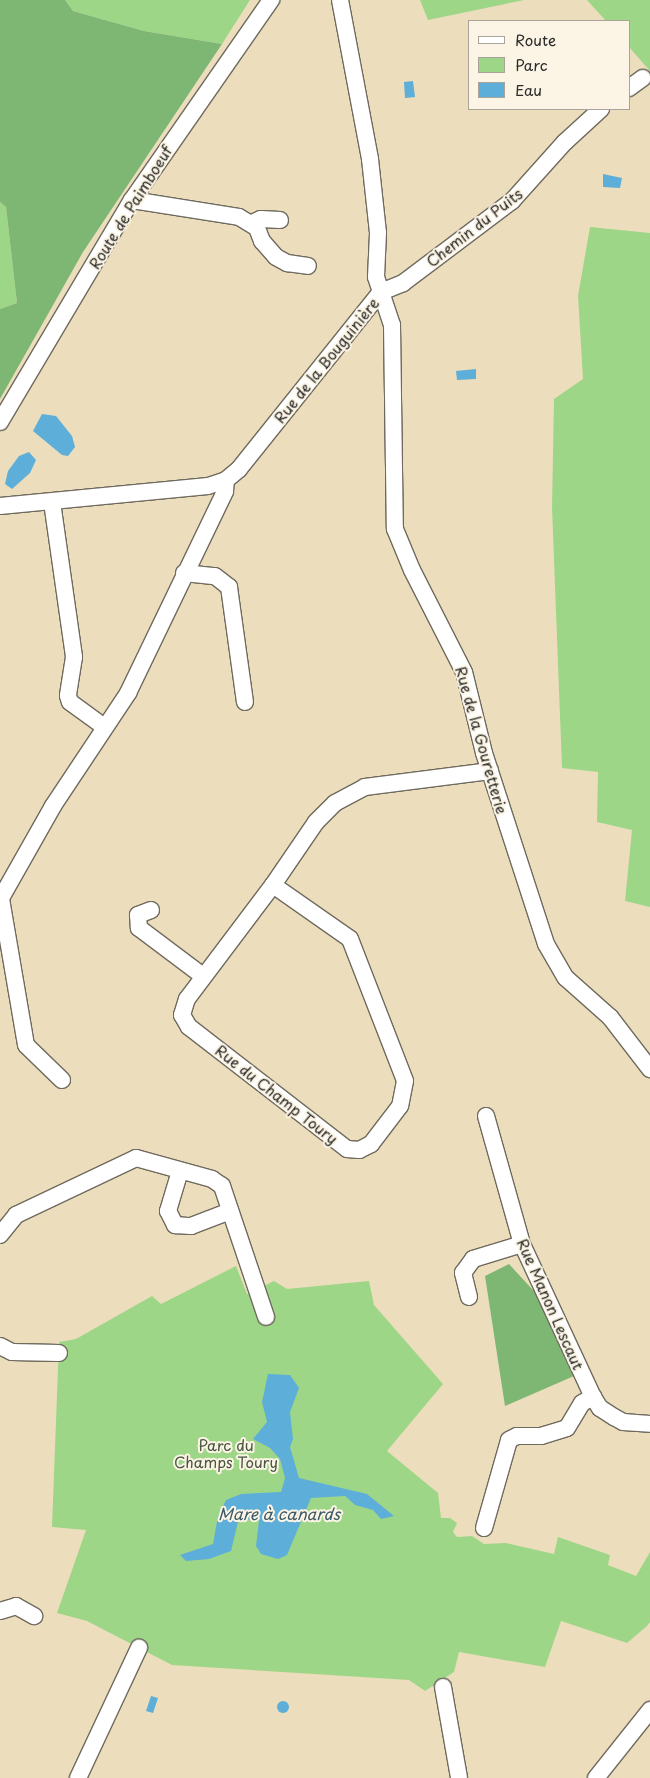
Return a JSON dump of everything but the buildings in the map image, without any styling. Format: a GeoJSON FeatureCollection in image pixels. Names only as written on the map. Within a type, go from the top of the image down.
{"type":"FeatureCollection","features":[{"type":"Feature","properties":{"kind":"street","name":"Route de Paimboeuf"},"geometry":{"type":"LineString","coordinates":[[0,422],[132,200],[271,0]]}},
{"type":"Feature","properties":{"kind":"street","name":"Rue de la Bouguinière"},"geometry":{"type":"LineString","coordinates":[[0,506],[208,486],[226,480],[239,469],[381,292],[376,277],[378,233],[370,159],[340,0]]}},
{"type":"Feature","properties":{"kind":"street"},"geometry":{"type":"LineString","coordinates":[[630,87],[644,78]]}},
{"type":"Feature","properties":{"kind":"street","name":"Chemin du Puits"},"geometry":{"type":"LineString","coordinates":[[381,292],[403,283],[512,201],[565,142],[600,110]]}},
{"type":"Feature","properties":{"kind":"street"},"geometry":{"type":"LineString","coordinates":[[132,200],[239,217],[252,223],[280,220]]}},
{"type":"Feature","properties":{"kind":"street"},"geometry":{"type":"LineString","coordinates":[[252,223],[262,242],[276,257],[287,263],[308,266]]}},
{"type":"Feature","properties":{"kind":"street","name":"Rue de la Gouretterie"},"geometry":{"type":"LineString","coordinates":[[381,292],[392,325],[395,529],[412,570],[464,672],[490,771],[546,944],[566,978],[610,1017],[649,1064]]}},
{"type":"Feature","properties":{"kind":"street"},"geometry":{"type":"LineString","coordinates":[[62,1080],[26,1045],[1,898],[103,726],[128,693],[225,491],[226,480]]}},
{"type":"Feature","properties":{"kind":"street"},"geometry":{"type":"LineString","coordinates":[[52,502],[74,657],[68,696],[70,702],[103,726]]}},
{"type":"Feature","properties":{"kind":"street"},"geometry":{"type":"LineString","coordinates":[[184,573],[216,576],[229,587],[245,702]]}},
{"type":"Feature","properties":{"kind":"street","name":"Rue du Champ Toury"},"geometry":{"type":"LineString","coordinates":[[273,885],[350,939],[405,1081],[400,1106],[370,1144],[359,1150],[347,1149],[189,1026],[182,1015],[187,999],[273,885],[316,822],[335,803],[365,787],[490,771]]}},
{"type":"Feature","properties":{"kind":"street"},"geometry":{"type":"LineString","coordinates":[[151,910],[138,915],[139,928],[203,976]]}},
{"type":"Feature","properties":{"kind":"street","name":"Rue Manon Lescaut"},"geometry":{"type":"LineString","coordinates":[[486,1116],[522,1244],[593,1397],[600,1408],[623,1422],[650,1424]]}},
{"type":"Feature","properties":{"kind":"street"},"geometry":{"type":"LineString","coordinates":[[0,1235],[16,1215],[136,1158],[218,1181],[266,1317]]}},
{"type":"Feature","properties":{"kind":"street"},"geometry":{"type":"LineString","coordinates":[[180,1171],[168,1211],[176,1225],[191,1226],[230,1211]]}},
{"type":"Feature","properties":{"kind":"street"},"geometry":{"type":"LineString","coordinates":[[469,1297],[463,1273],[473,1259],[522,1244]]}},
{"type":"Feature","properties":{"kind":"street"},"geometry":{"type":"LineString","coordinates":[[0,1346],[12,1352],[59,1353]]}},
{"type":"Feature","properties":{"kind":"street"},"geometry":{"type":"LineString","coordinates":[[484,1528],[509,1440],[517,1436],[536,1437],[567,1428],[582,1403],[593,1397]]}},
{"type":"Feature","properties":{"kind":"street"},"geometry":{"type":"LineString","coordinates":[[0,1611],[16,1606],[34,1616]]}},
{"type":"Feature","properties":{"kind":"street"},"geometry":{"type":"LineString","coordinates":[[78,1778],[139,1648]]}},
{"type":"Feature","properties":{"kind":"street"},"geometry":{"type":"LineString","coordinates":[[443,1687],[459,1778]]}},
{"type":"Feature","properties":{"kind":"street"},"geometry":{"type":"LineString","coordinates":[[596,1778],[650,1710]]}},
{"type":"Feature","properties":{"kind":"green space"},"geometry":{"type":"Polygon","coordinates":[[[0,0],[65,0],[73,11],[144,31],[222,44],[83,252],[0,399],[0,309],[17,303],[6,207],[0,202],[0,0]]]}},
{"type":"Feature","properties":{"kind":"green space"},"geometry":{"type":"Polygon","coordinates":[[[65,0],[250,0],[222,44],[144,31],[73,11],[65,0]]]}},
{"type":"Feature","properties":{"kind":"green space"},"geometry":{"type":"Polygon","coordinates":[[[420,0],[524,0],[428,20],[420,0]]]}},
{"type":"Feature","properties":{"kind":"green space"},"geometry":{"type":"Polygon","coordinates":[[[587,0],[650,0],[650,71],[630,48],[630,20],[605,20],[587,0]]]}},
{"type":"Feature","properties":{"kind":"green space"},"geometry":{"type":"Polygon","coordinates":[[[0,202],[6,207],[17,303],[0,309],[0,202]]]}},
{"type":"Feature","properties":{"kind":"green space"},"geometry":{"type":"Polygon","coordinates":[[[590,227],[650,233],[650,907],[625,901],[632,830],[597,822],[598,772],[562,768],[552,507],[554,399],[583,379],[578,296],[590,227]]]}},
{"type":"Feature","properties":{"kind":"green space"},"geometry":{"type":"Polygon","coordinates":[[[509,1264],[543,1301],[574,1376],[505,1406],[485,1276],[509,1264]]]}},
{"type":"Feature","properties":{"kind":"green space","name":"Parc du Champs Toury"},"geometry":{"type":"Polygon","coordinates":[[[236,1266],[247,1294],[274,1281],[287,1289],[369,1281],[374,1305],[443,1384],[387,1451],[438,1493],[441,1518],[450,1518],[457,1523],[453,1532],[457,1537],[472,1536],[484,1544],[506,1543],[554,1554],[558,1537],[610,1555],[608,1565],[636,1576],[650,1552],[650,1622],[647,1626],[627,1643],[561,1621],[545,1667],[459,1652],[454,1672],[425,1691],[409,1680],[172,1665],[87,1621],[57,1613],[86,1530],[52,1527],[59,1342],[76,1339],[152,1296],[161,1304],[236,1266]]]}},
{"type":"Feature","properties":{"kind":"water"},"geometry":{"type":"Polygon","coordinates":[[[413,81],[415,97],[405,98],[404,82],[413,81]]]}},
{"type":"Feature","properties":{"kind":"water"},"geometry":{"type":"Polygon","coordinates":[[[603,174],[622,178],[620,188],[603,187],[603,174]]]}},
{"type":"Feature","properties":{"kind":"water"},"geometry":{"type":"Polygon","coordinates":[[[476,369],[476,379],[457,380],[456,371],[476,369]]]}},
{"type":"Feature","properties":{"kind":"water"},"geometry":{"type":"Polygon","coordinates":[[[42,414],[56,416],[72,436],[75,447],[68,456],[62,455],[33,431],[42,414]]]}},
{"type":"Feature","properties":{"kind":"water"},"geometry":{"type":"Polygon","coordinates":[[[29,452],[36,460],[30,473],[12,489],[5,484],[8,471],[19,456],[29,452]]]}},
{"type":"Feature","properties":{"kind":"water","name":"Mare à canards"},"geometry":{"type":"Polygon","coordinates":[[[268,1374],[290,1375],[299,1388],[290,1412],[293,1439],[290,1447],[299,1478],[367,1494],[394,1516],[381,1519],[373,1510],[355,1505],[345,1496],[311,1498],[287,1555],[278,1559],[261,1554],[256,1546],[259,1521],[239,1518],[231,1551],[209,1559],[186,1561],[180,1555],[213,1544],[218,1516],[226,1500],[241,1494],[281,1492],[285,1478],[280,1459],[270,1448],[253,1439],[267,1422],[262,1402],[268,1374]]]}},
{"type":"Feature","properties":{"kind":"water"},"geometry":{"type":"Polygon","coordinates":[[[151,1696],[158,1698],[153,1713],[146,1711],[151,1696]]]}},
{"type":"Feature","properties":{"kind":"water"},"geometry":{"type":"Polygon","coordinates":[[[283,1701],[289,1707],[283,1713],[277,1707],[283,1701]]]}}]}
